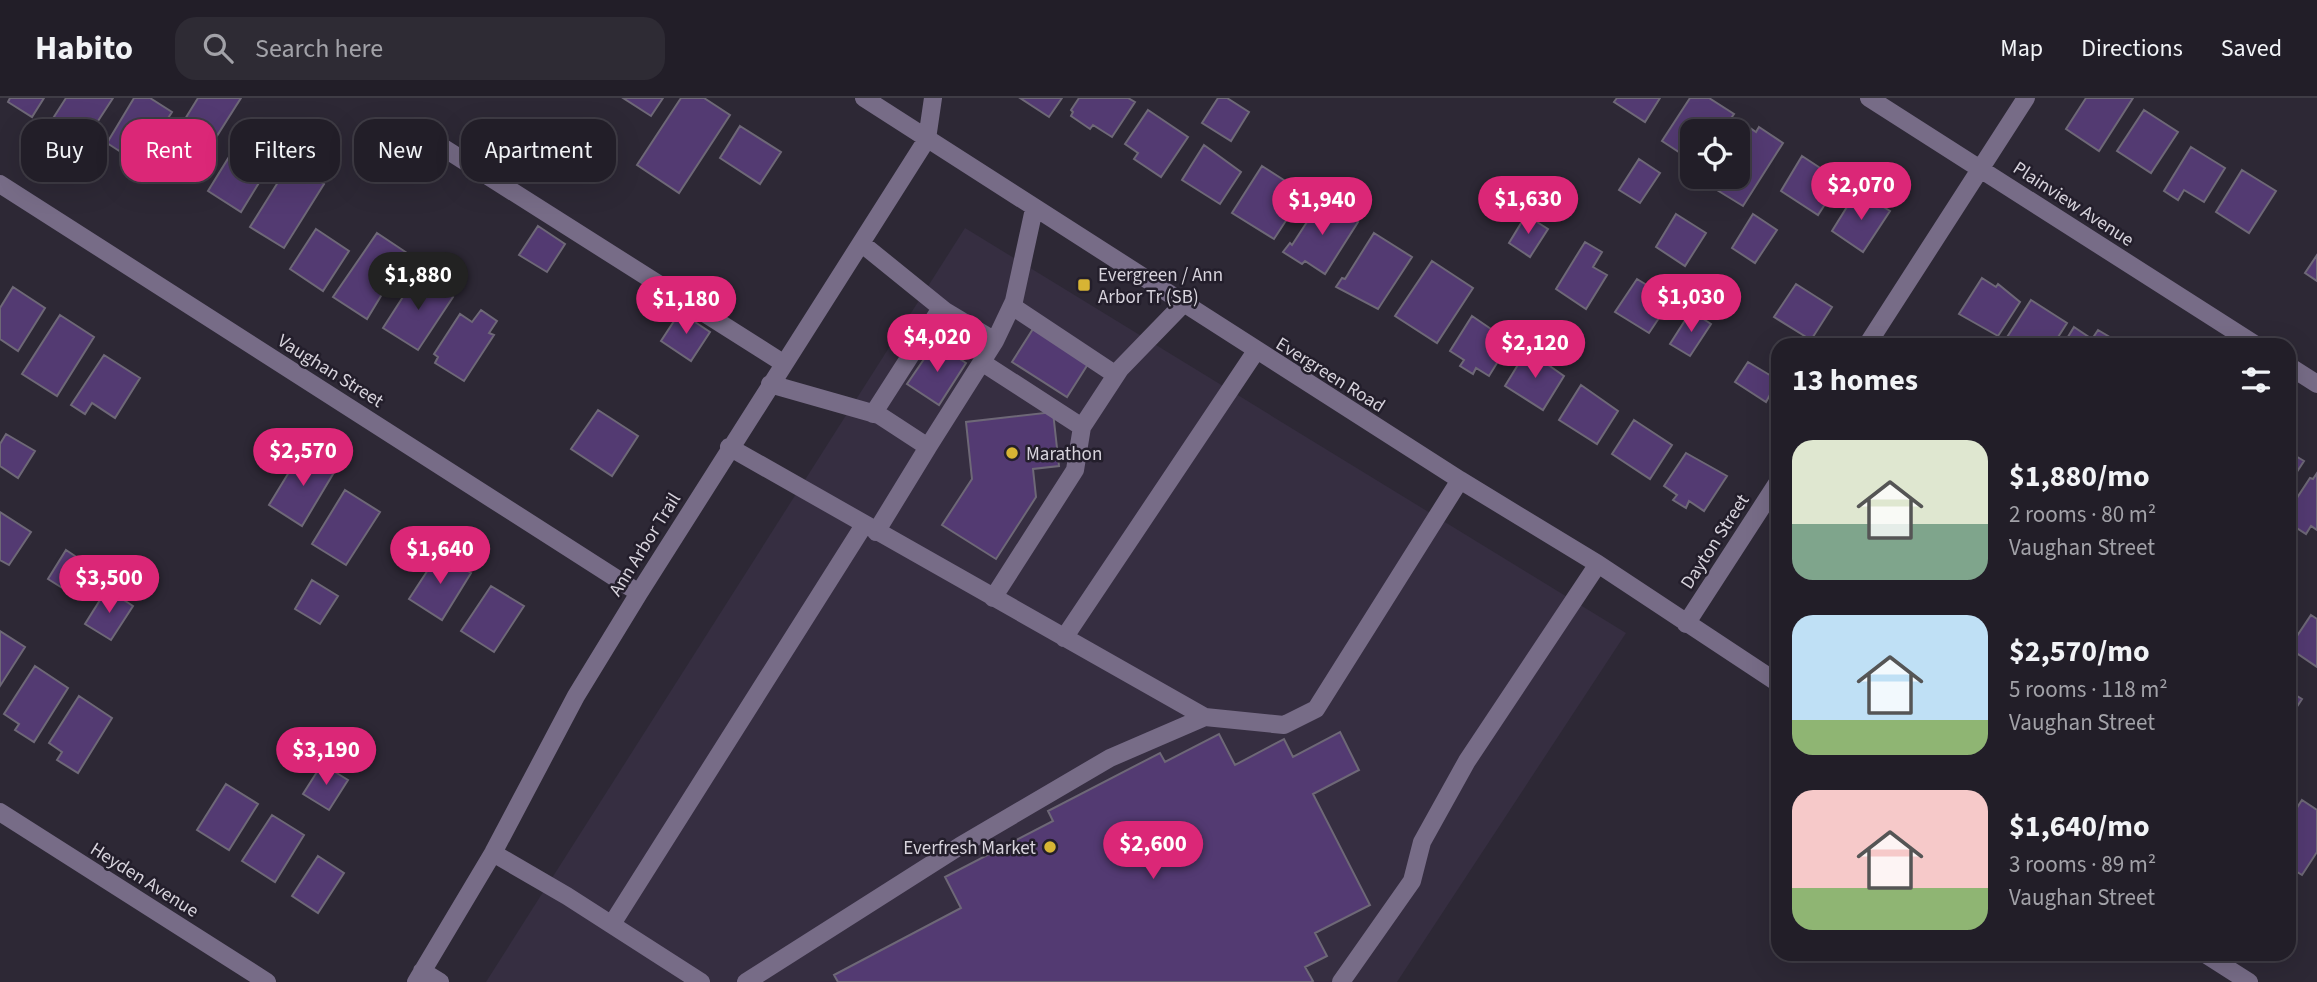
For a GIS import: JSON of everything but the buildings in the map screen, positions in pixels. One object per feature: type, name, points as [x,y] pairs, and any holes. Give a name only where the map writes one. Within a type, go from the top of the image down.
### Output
[{"type":"street","name":"Evergreen Road","points":[[864,98],[1460,481],[1598,564],[1771,679]]},
{"type":"street","points":[[927,139],[933,98]]},
{"type":"street","name":"Plainview Avenue","points":[[1869,98],[2245,338]]},
{"type":"street","points":[[1871,338],[2026,98]]},
{"type":"street","name":"Ann Arbor Trail","points":[[419,977],[493,853],[576,696],[729,447],[927,139]]},
{"type":"street","points":[[447,150],[783,363]]},
{"type":"street","name":"Vaughan Street","points":[[0,184],[639,593]]},
{"type":"street","points":[[612,924],[870,529],[928,447],[995,341],[1012,306],[1034,209]]},
{"type":"street","points":[[861,243],[941,308],[995,341]]},
{"type":"street","points":[[993,598],[1075,470],[1082,427],[1116,375],[1183,304]]},
{"type":"street","points":[[1012,306],[1116,375]]},
{"type":"street","points":[[873,414],[941,308]]},
{"type":"street","points":[[1064,638],[1256,351]]},
{"type":"street","points":[[982,363],[1082,427]]},
{"type":"street","points":[[2296,370],[2317,384]]},
{"type":"street","points":[[770,384],[873,414],[928,447]]},
{"type":"street","points":[[729,447],[1205,717],[1284,725],[1316,709],[1460,481]]},
{"type":"street","name":"Dayton Street","points":[[1686,624],[1771,493]]},
{"type":"street","points":[[1341,982],[1412,881],[1422,842],[1467,761],[1598,564]]},
{"type":"street","points":[[746,982],[960,846],[1110,758],[1205,717]]},
{"type":"street","name":"Heyden Avenue","points":[[0,812],[267,982]]},
{"type":"street","points":[[493,853],[612,924],[701,982]]},
{"type":"street","points":[[2216,961],[2249,982]]},
{"type":"street","points":[[419,977],[440,982]]},
{"type":"shaded area","points":[[965,228],[1626,633],[1397,982],[486,982]]},
{"type":"place","name":"Evergreen / Ann Arbor Tr (SB)","points":[[1084,285]]},
{"type":"place","name":"Marathon","points":[[1012,453]]},
{"type":"place","name":"Everfresh Market","points":[[1050,847]]}]
